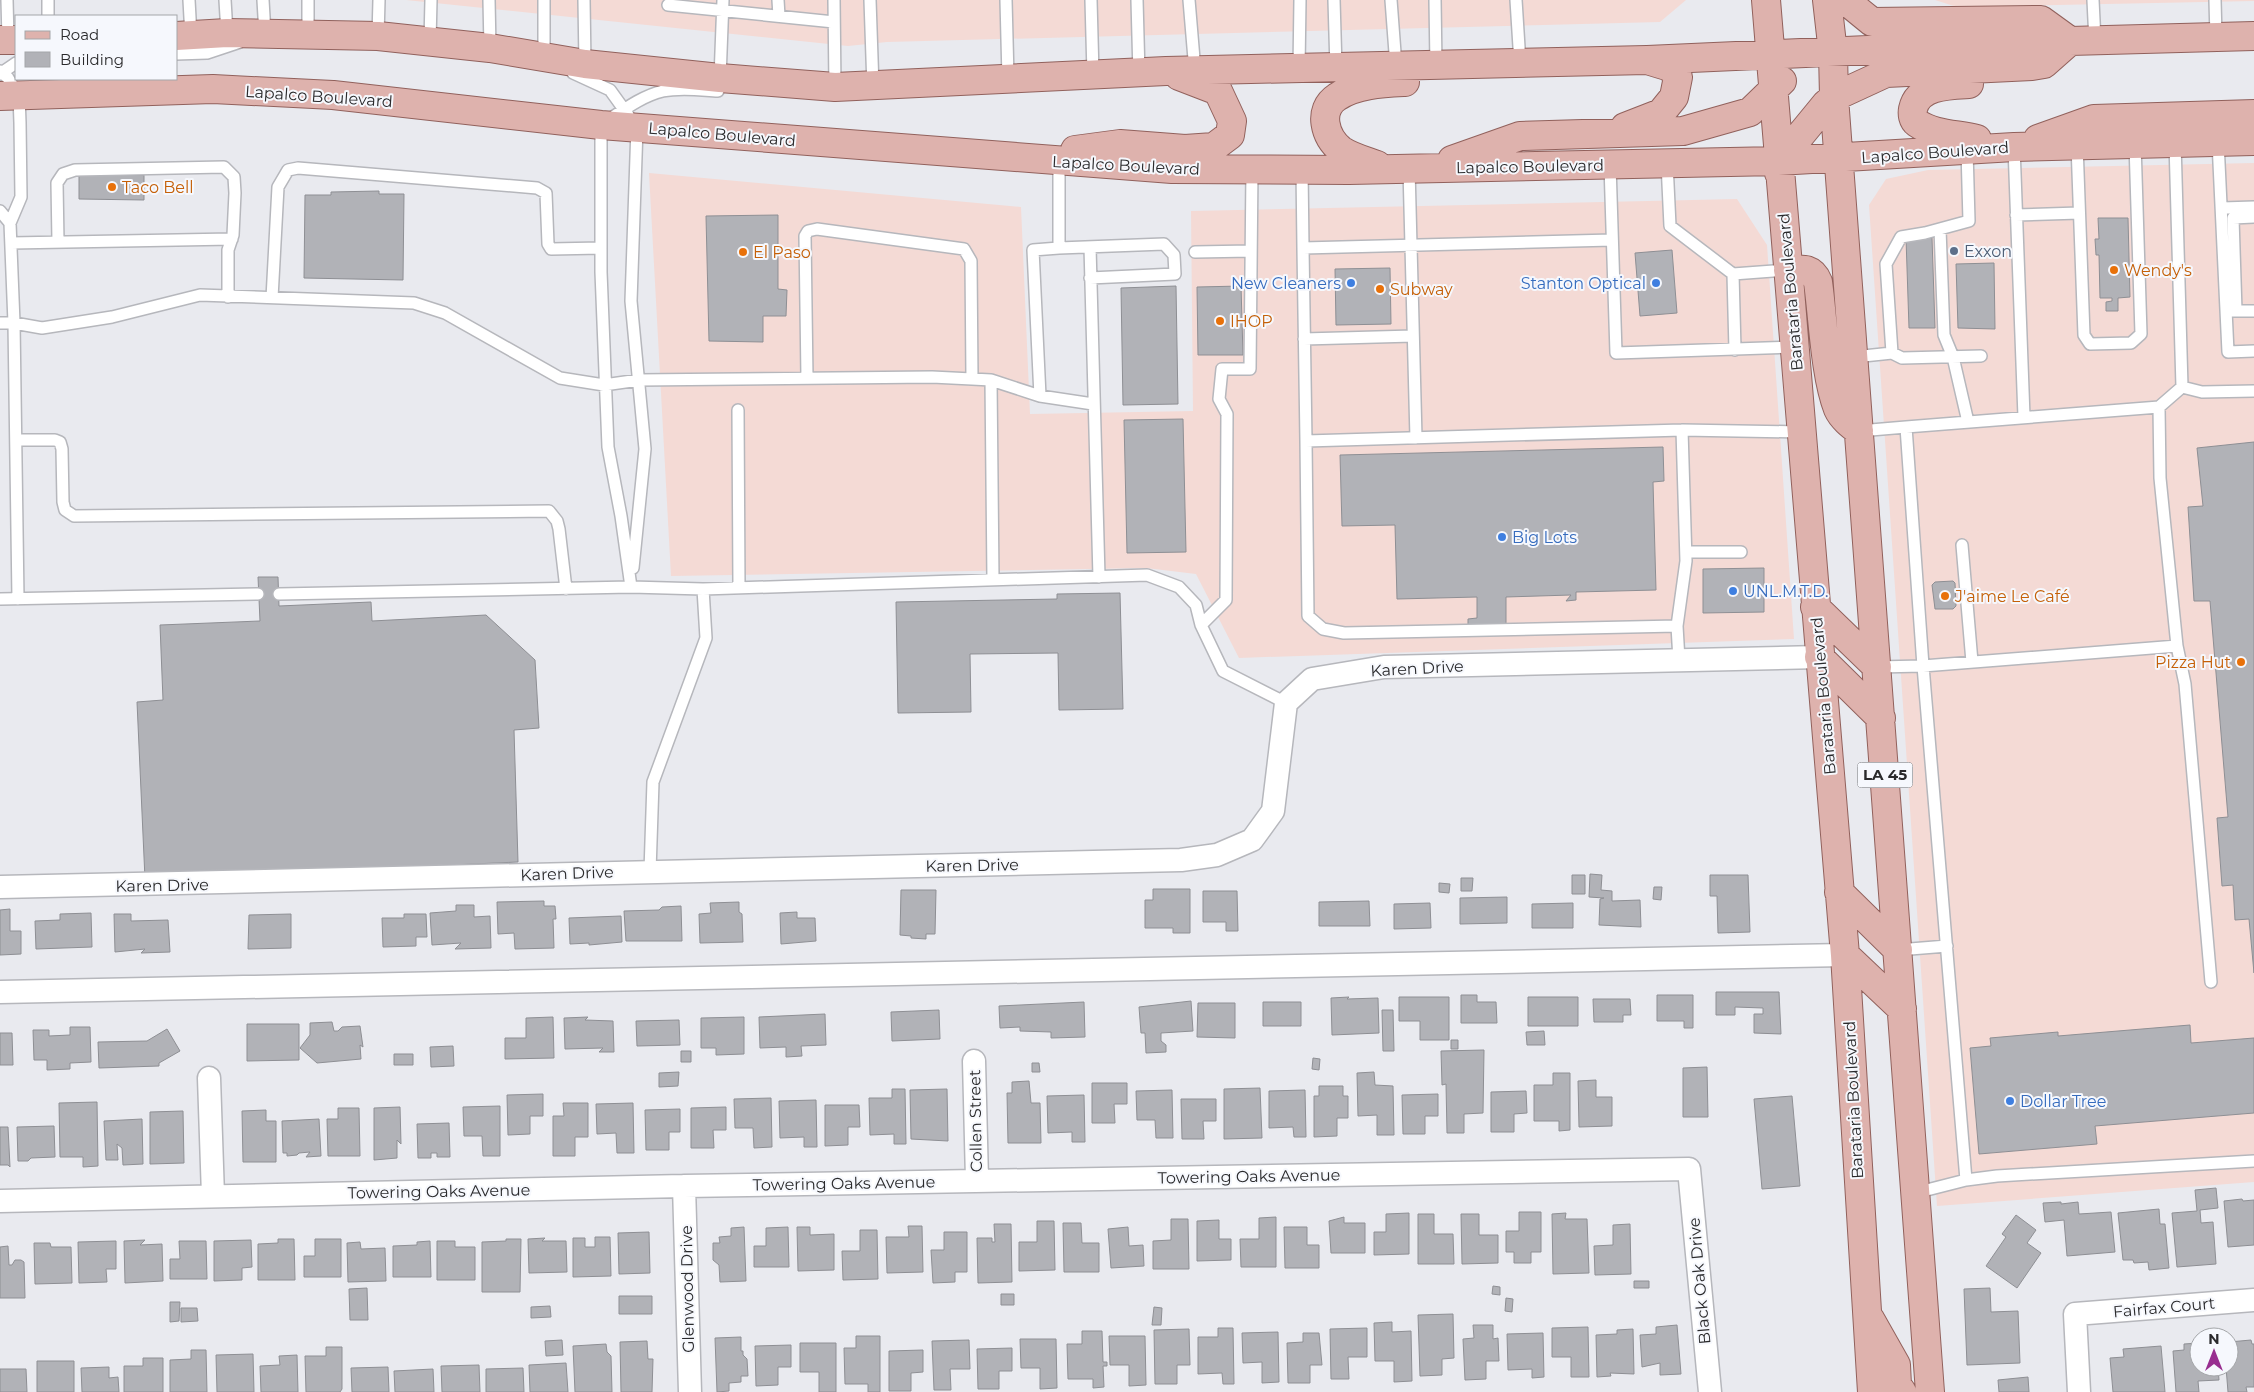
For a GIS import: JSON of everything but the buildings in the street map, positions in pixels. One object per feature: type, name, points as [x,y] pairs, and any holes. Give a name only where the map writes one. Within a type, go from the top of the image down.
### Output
[{"type":"main road","name":"Barataria Boulevard","points":[[1766,0],[1845,955],[1872,1392]]},
{"type":"main road","points":[[1833,5],[1872,22],[2042,20],[2082,41]]},
{"type":"main road","name":"LA 45","points":[[1833,5],[1822,53],[1834,97],[1930,1392]]},
{"type":"main road","points":[[181,42],[227,33],[378,36],[490,48],[725,85],[873,87],[1139,74],[1166,71],[1647,60],[2082,41],[2254,36]]},
{"type":"main road","points":[[1781,165],[1799,137],[1826,104],[1834,97],[1886,73],[2032,66],[2044,64],[2082,41]]},
{"type":"main road","points":[[1520,63],[1448,78],[1382,84],[1353,89],[1336,97],[1326,110],[1325,125],[1331,137],[1342,150],[1408,169],[1520,136],[1683,132],[1750,112],[1772,89],[1822,53]]},
{"type":"main road","points":[[1607,135],[1661,113],[1674,97],[1678,77],[1670,67],[1647,60]]},
{"type":"main road","points":[[2032,66],[2012,78],[1993,83],[1945,85],[1928,90],[1913,107],[1914,120],[1933,131],[2014,147],[2094,119],[2173,130],[2254,114]]},
{"type":"main road","points":[[1021,158],[1120,144],[1185,148],[1214,147],[1230,135],[1232,121],[1218,91],[1166,71]]},
{"type":"main road","name":"Lapalco Boulevard","points":[[4,82],[323,94],[602,125],[631,118],[1021,158],[1172,169],[1408,169],[1666,163],[1781,165],[1839,159],[2014,147],[2135,144],[2173,130],[2218,142],[2254,141]]},
{"type":"main road","points":[[2173,130],[2227,98],[2254,97]]},
{"type":"main road","points":[[1788,270],[1806,268],[1815,274],[1818,282],[1831,384],[1838,410],[1859,431]]},
{"type":"main road","points":[[1815,607],[1877,667]]},
{"type":"main road","points":[[1819,657],[1881,718]]},
{"type":"main road","points":[[1839,892],[1898,950]]},
{"type":"main road","points":[[1845,955],[1902,1009]]},
{"type":"main road","points":[[1866,1311],[1896,1365],[1897,1385],[1902,1392]]},
{"type":"street","name":"Karen Drive","points":[[0,888],[650,871],[1181,860],[1218,855],[1252,840],[1273,811],[1286,703],[1312,679],[1384,667],[1819,657]]},
{"type":"street","points":[[0,992],[1845,955]]},
{"type":"street","name":"Collen Street","points":[[974,1061],[977,1180]]},
{"type":"street","points":[[209,1078],[213,1196]]},
{"type":"street","name":"Towering Oaks Avenue","points":[[0,1201],[977,1180],[1689,1169]]},
{"type":"street","name":"Black Oak Drive","points":[[1689,1169],[1710,1392]]},
{"type":"street","name":"Glenwood Drive","points":[[684,1186],[690,1392]]},
{"type":"street","name":"Fairfax Court","points":[[2079,1392],[2075,1314],[2254,1300]]},
{"type":"lane","points":[[7,0],[10,46],[4,82],[21,198],[10,223],[11,243],[6,257],[14,323],[18,599]]},
{"type":"lane","points":[[48,0],[48,15]]},
{"type":"lane","points":[[189,0],[181,42],[207,53],[265,34],[262,0]]},
{"type":"lane","points":[[225,0],[227,33]]},
{"type":"lane","points":[[308,0],[308,34]]},
{"type":"lane","points":[[378,36],[379,0]]},
{"type":"lane","points":[[430,41],[431,0]]},
{"type":"lane","points":[[489,0],[490,48]]},
{"type":"lane","points":[[544,0],[532,56],[584,76],[610,90],[631,118]]},
{"type":"lane","points":[[584,0],[585,64]]},
{"type":"lane","points":[[778,0],[779,16]]},
{"type":"lane","points":[[834,0],[835,87]]},
{"type":"lane","points":[[759,93],[815,96],[873,87],[870,0]]},
{"type":"lane","points":[[1006,0],[1008,80]]},
{"type":"lane","points":[[1091,0],[1093,76]]},
{"type":"lane","points":[[1137,0],[1139,74]]},
{"type":"lane","points":[[1189,0],[1195,71]]},
{"type":"lane","points":[[1299,68],[1300,0]]},
{"type":"lane","points":[[1334,0],[1336,68]]},
{"type":"lane","points":[[1391,0],[1396,66]]},
{"type":"lane","points":[[1435,0],[1436,65]]},
{"type":"lane","points":[[1516,0],[1520,63]]},
{"type":"lane","points":[[2082,41],[2093,0]]},
{"type":"lane","points":[[2214,0],[2216,37]]},
{"type":"lane","points":[[668,5],[723,5],[779,16],[834,22]]},
{"type":"lane","points":[[631,588],[645,449],[632,301],[631,118],[636,102],[662,91],[725,85],[723,5]]},
{"type":"lane","points":[[602,125],[601,248],[604,385],[608,447],[621,516],[631,588]]},
{"type":"lane","points":[[2173,130],[2182,387]]},
{"type":"lane","points":[[2218,142],[2231,311]]},
{"type":"lane","points":[[2077,145],[2084,335],[2090,344],[2131,343],[2140,334],[2135,144]]},
{"type":"lane","points":[[2014,147],[2024,417]]},
{"type":"lane","points":[[1892,353],[1886,264],[1901,237],[1968,221],[1966,150]]},
{"type":"lane","points":[[1059,161],[1059,248]]},
{"type":"lane","points":[[1666,163],[1670,226],[1733,274],[1788,270]]},
{"type":"lane","points":[[1610,165],[1616,353],[1794,347]]},
{"type":"lane","points":[[58,242],[57,183],[64,174],[75,170],[224,167],[234,176],[236,193],[230,244],[228,297]]},
{"type":"lane","points":[[272,298],[278,187],[288,170],[298,168],[537,188],[546,193],[548,244],[551,249],[601,248]]},
{"type":"lane","points":[[1408,169],[1416,438]]},
{"type":"lane","points":[[1201,625],[1226,600],[1227,414],[1219,399],[1222,369],[1250,369],[1252,170]]},
{"type":"lane","points":[[1302,170],[1308,616],[1323,629],[1344,633],[1678,626]]},
{"type":"lane","points":[[2222,208],[2254,207]]},
{"type":"lane","points":[[0,211],[10,223]]},
{"type":"lane","points":[[2016,215],[2079,213]]},
{"type":"lane","points":[[2254,217],[2234,218],[2228,352],[2254,351]]},
{"type":"lane","points":[[807,378],[805,236],[808,231],[817,229],[964,249],[971,261],[972,379]]},
{"type":"lane","points":[[1940,229],[1944,335],[1953,357],[1968,422]]},
{"type":"lane","points":[[1303,248],[1612,240]]},
{"type":"lane","points":[[11,243],[230,244]]},
{"type":"lane","points":[[1040,396],[1033,250],[1164,244],[1174,255],[1174,274],[1090,278]]},
{"type":"lane","points":[[1090,247],[1099,577]]},
{"type":"lane","points":[[1195,252],[1251,251]]},
{"type":"lane","points":[[1733,274],[1735,350]]},
{"type":"lane","points":[[0,323],[14,323],[42,328],[112,317],[200,295],[414,303],[445,313],[560,378],[604,385],[638,380],[932,377],[991,380],[1040,396],[1093,404]]},
{"type":"lane","points":[[2231,311],[2254,310]]},
{"type":"lane","points":[[1304,339],[1413,336]]},
{"type":"lane","points":[[1854,357],[1892,353],[1902,358],[1981,356]]},
{"type":"lane","points":[[991,380],[993,580]]},
{"type":"lane","points":[[2182,387],[2202,392],[2254,390]]},
{"type":"lane","points":[[1859,431],[2159,407],[2182,387]]},
{"type":"lane","points":[[2159,407],[2160,478],[2177,646],[2185,684],[2211,982]]},
{"type":"lane","points":[[738,410],[739,588]]},
{"type":"lane","points":[[1906,427],[1923,666],[1966,1180]]},
{"type":"lane","points":[[1306,441],[1682,430],[1802,432]]},
{"type":"lane","points":[[1679,660],[1678,626],[1686,552],[1682,430]]},
{"type":"lane","points":[[16,440],[55,440],[60,442],[65,510],[74,516],[549,511],[559,528],[566,589]]},
{"type":"lane","points":[[1962,545],[1972,662]]},
{"type":"lane","points":[[1686,552],[1741,552]]},
{"type":"lane","points":[[279,594],[631,588],[703,589],[1147,575],[1179,587],[1196,605],[1201,625],[1223,671],[1286,703]]},
{"type":"lane","points":[[650,871],[653,782],[706,638],[703,589]]},
{"type":"lane","points":[[0,599],[258,594]]},
{"type":"lane","points":[[1877,667],[1923,666],[2177,646]]},
{"type":"lane","points":[[1898,950],[1947,946]]},
{"type":"lane","points":[[1915,1193],[1966,1180],[1997,1176],[2254,1161]]},
{"type":"shaded area","points":[[406,0],[1686,0],[1660,22],[887,42],[848,46]]},
{"type":"shaded area","points":[[1935,0],[2254,0],[2254,1],[1957,7]]},
{"type":"shaded area","points":[[2254,163],[2254,1182],[1937,1206],[1869,205],[1886,179],[1928,170]]},
{"type":"shaded area","points":[[649,173],[1021,207],[1030,414],[1193,411],[1191,211],[1737,199],[1767,245],[1794,639],[1239,658],[1196,574],[1146,568],[671,576]]},
{"type":"place","name":"Taco Bell","points":[[112,187]]},
{"type":"place","name":"Exxon","points":[[1954,251]]},
{"type":"place","name":"El Paso","points":[[743,252]]},
{"type":"place","name":"Wendy's","points":[[2114,270]]},
{"type":"place","name":"New Cleaners","points":[[1351,283]]},
{"type":"place","name":"Stanton Optical","points":[[1656,283]]},
{"type":"place","name":"Subway","points":[[1380,289]]},
{"type":"place","name":"IHOP","points":[[1220,321]]},
{"type":"place","name":"Big Lots","points":[[1502,537]]},
{"type":"place","name":"UNL.M.T.D.","points":[[1733,591]]},
{"type":"place","name":"J'aime Le Café","points":[[1945,596]]},
{"type":"place","name":"Pizza Hut","points":[[2241,662]]},
{"type":"place","name":"Dollar Tree","points":[[2010,1101]]}]
